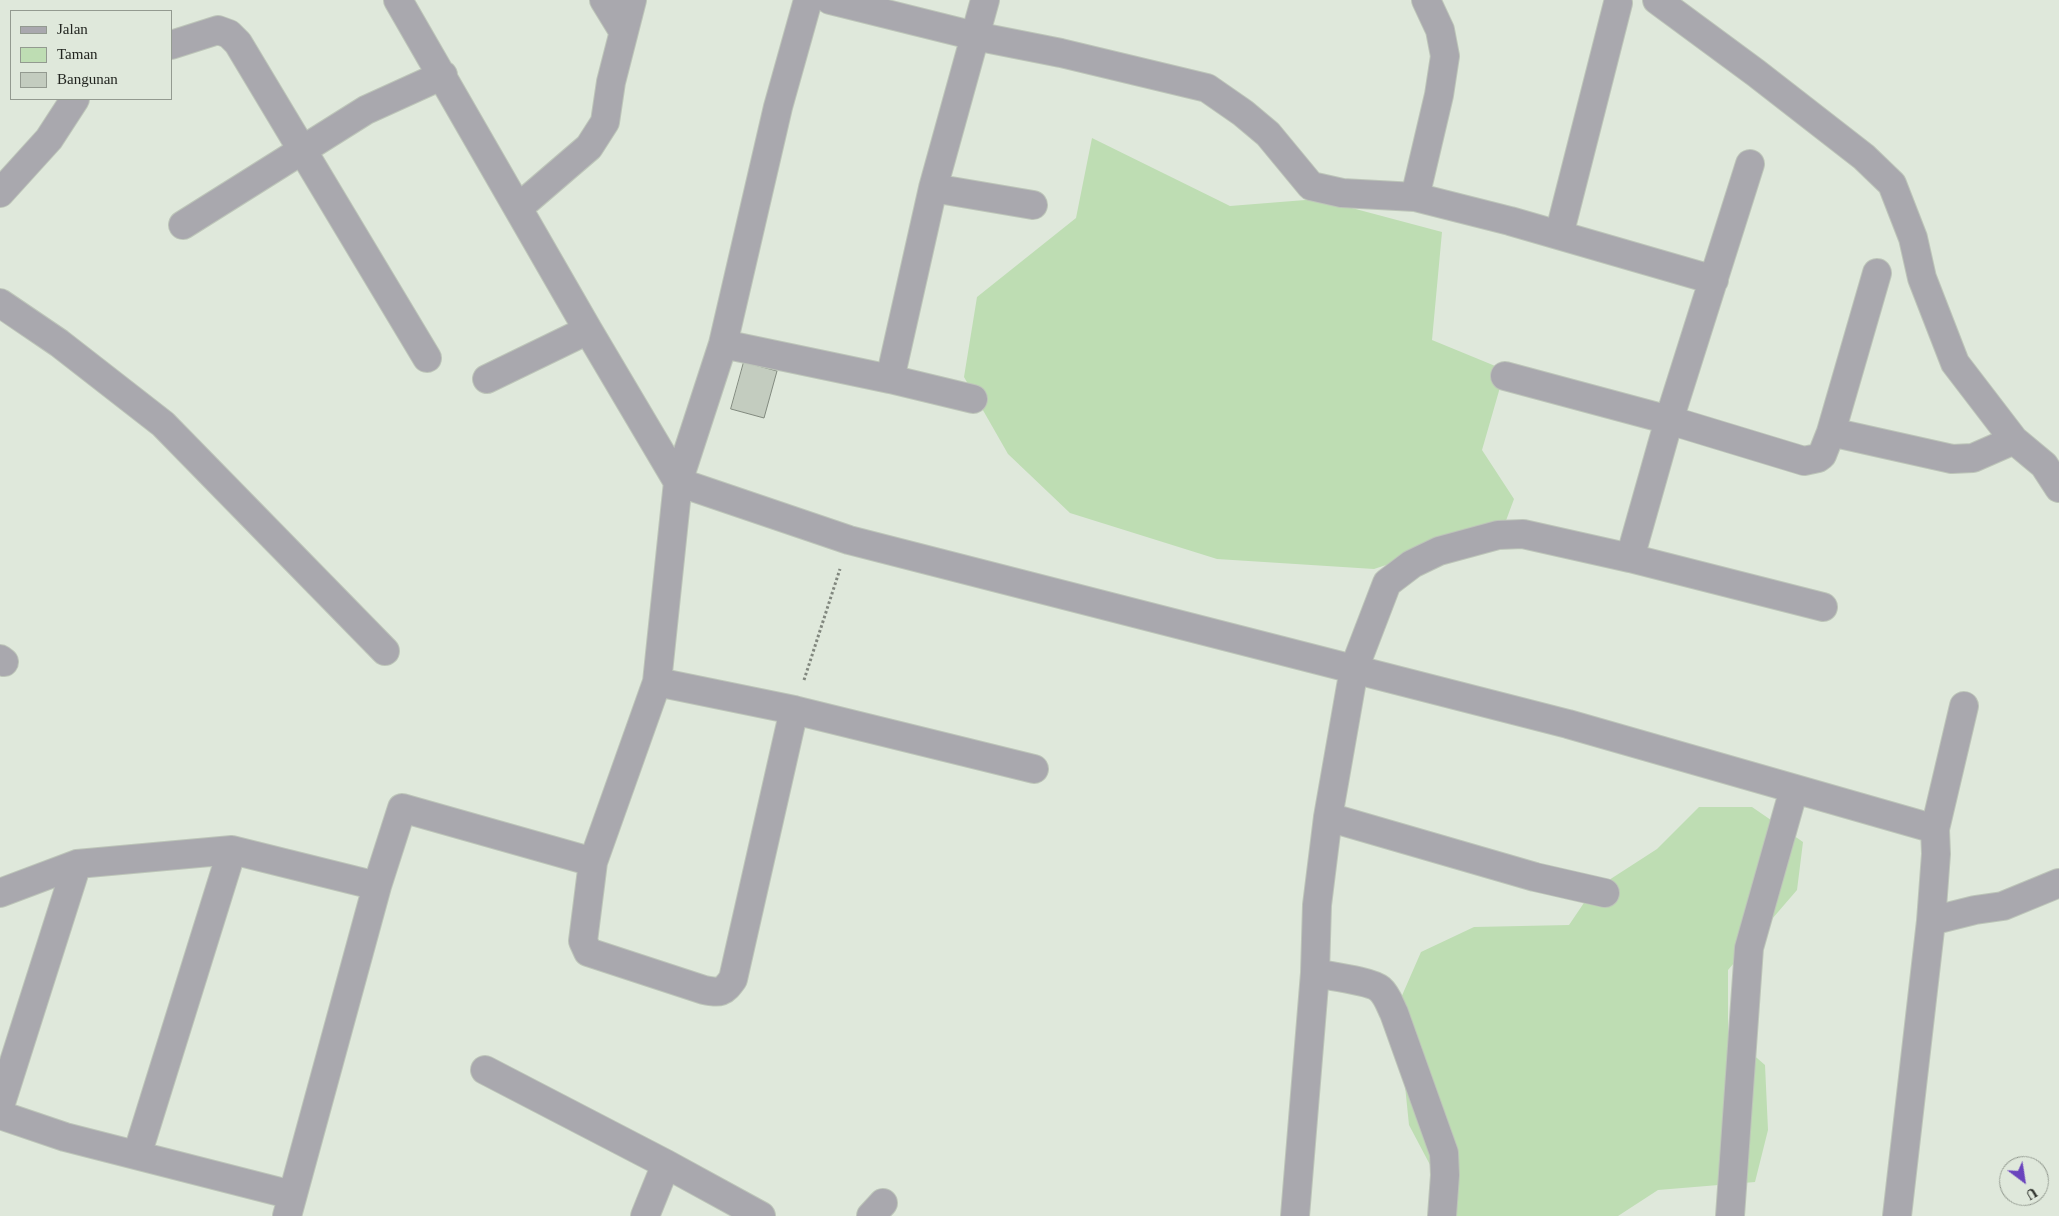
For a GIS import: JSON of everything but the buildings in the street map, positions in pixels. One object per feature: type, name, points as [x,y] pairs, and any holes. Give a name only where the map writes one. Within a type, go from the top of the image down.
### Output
[{"type":"street","points":[[398,0],[678,482],[849,540],[1568,724],[1935,829]]},
{"type":"street","points":[[604,0],[623,31]]},
{"type":"street","points":[[518,208],[590,147],[605,122],[611,82],[632,0]]},
{"type":"street","points":[[794,710],[733,979],[726,989],[718,992],[704,990],[588,952],[582,941],[594,862],[657,682],[678,482],[723,344],[778,108],[808,0]]},
{"type":"street","points":[[830,0],[975,36],[1061,53],[1207,88],[1243,113],[1268,134],[1311,186],[1342,193],[1415,197],[1510,221],[1714,280]]},
{"type":"street","points":[[890,379],[933,188],[985,0]]},
{"type":"street","points":[[1415,197],[1439,95],[1445,56],[1440,30],[1426,0]]},
{"type":"street","points":[[1658,0],[1856,151],[1892,184],[1913,238],[1922,278],[1955,363],[2014,440],[2051,459],[2059,488]]},
{"type":"street","points":[[1559,235],[1618,3]]},
{"type":"street","points":[[172,45],[218,30],[229,34],[238,43],[354,233],[427,358]]},
{"type":"street","points":[[183,225],[366,110],[443,75]]},
{"type":"street","points":[[0,193],[49,139],[74,100]]},
{"type":"street","points":[[1630,558],[1669,420],[1750,164]]},
{"type":"street","points":[[933,188],[1033,206]]},
{"type":"street","points":[[1505,376],[1669,420],[1804,461],[1818,458],[1822,455],[1831,432],[1877,273]]},
{"type":"street","points":[[0,303],[59,343],[162,424],[385,651]]},
{"type":"street","points":[[487,379],[588,330]]},
{"type":"street","points":[[723,344],[890,379],[973,399]]},
{"type":"street","points":[[1831,432],[1952,459],[1973,458],[2014,440]]},
{"type":"street","points":[[1295,1216],[1314,973],[1317,904],[1328,817],[1354,669],[1387,583],[1412,564],[1439,551],[1498,535],[1523,534],[1630,558],[1822,607]]},
{"type":"street","points":[[657,682],[794,710],[1034,769]]},
{"type":"street","points":[[1897,1216],[1931,922],[1936,854],[1935,829],[1964,706]]},
{"type":"street","points":[[1730,1216],[1749,948],[1794,789]]},
{"type":"street","points":[[0,1116],[65,1137],[137,1155],[289,1206],[377,886],[402,808],[594,862]]},
{"type":"street","points":[[1328,817],[1535,877],[1605,893]]},
{"type":"street","points":[[0,893],[77,864],[232,850],[377,886]]},
{"type":"street","points":[[137,1155],[232,850]]},
{"type":"street","points":[[0,1106],[77,864]]},
{"type":"street","points":[[1931,922],[1975,910],[2004,906],[2059,883]]},
{"type":"street","points":[[1314,973],[1370,984],[1380,989],[1394,1013],[1444,1153],[1446,1175],[1442,1216]]},
{"type":"street","points":[[485,1070],[666,1164],[761,1216]]},
{"type":"street","points":[[644,1216],[666,1164]]},
{"type":"path","points":[[794,710],[849,540]]},
{"type":"green space","points":[[1092,138],[1230,206],[1318,199],[1442,232],[1432,340],[1505,370],[1482,450],[1514,499],[1504,526],[1374,569],[1217,559],[1070,513],[1008,454],[964,377],[977,297],[1076,218]]},
{"type":"green space","points":[[1699,807],[1752,807],[1803,842],[1797,890],[1728,970],[1728,1033],[1765,1065],[1768,1130],[1755,1182],[1658,1190],[1618,1216],[1457,1216],[1409,1125],[1397,1007],[1421,952],[1474,927],[1569,925],[1592,891],[1657,849]]}]
